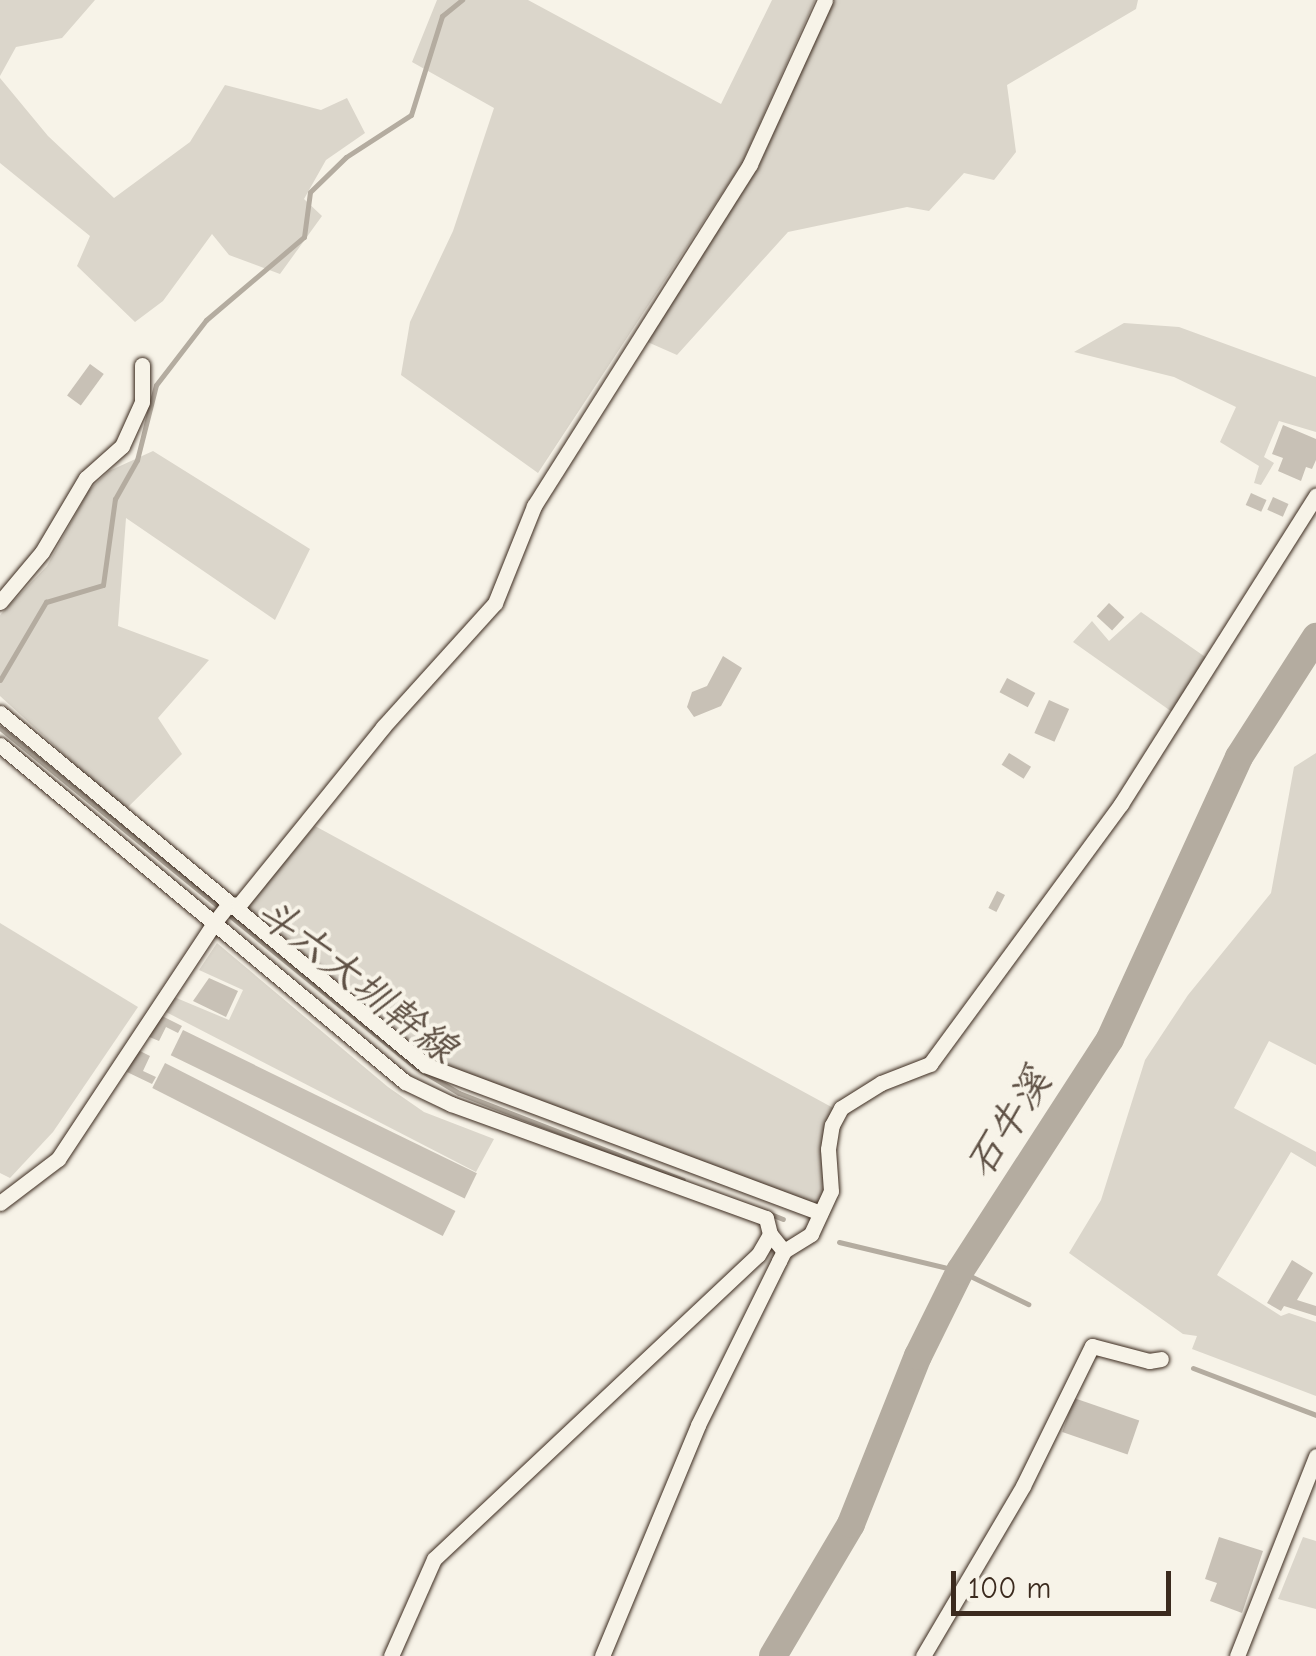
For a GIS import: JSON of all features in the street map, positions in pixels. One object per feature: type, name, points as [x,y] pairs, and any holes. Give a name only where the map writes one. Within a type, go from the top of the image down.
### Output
[{"type":"street","points":[[230,904],[238,905],[383,727],[495,603],[534,506],[750,164],[824,0]]},
{"type":"street","points":[[0,602],[42,552],[86,478],[122,446],[142,402],[142,365]]},
{"type":"street","points":[[602,1656],[698,1425],[789,1249],[811,1234],[831,1191],[828,1149],[832,1126],[841,1108],[880,1083],[930,1064],[1121,804],[1316,495]]},
{"type":"street","points":[[0,713],[425,1065],[820,1213]]},
{"type":"street","points":[[0,745],[405,1082],[451,1104],[766,1218],[770,1234],[789,1249]]},
{"type":"street","points":[[0,1204],[58,1159],[230,904]]},
{"type":"street","points":[[391,1656],[434,1559],[758,1255],[770,1234]]},
{"type":"street","points":[[923,1656],[1024,1486],[1092,1346],[1149,1361],[1161,1358]]},
{"type":"street","points":[[1236,1656],[1316,1456]]},
{"type":"shaded area","points":[[0,0],[95,0],[62,38],[16,47],[0,76]]},
{"type":"shaded area","points":[[437,0],[528,0],[721,104],[772,0],[815,0],[742,163],[538,473],[401,375],[410,322],[453,231],[494,108],[412,62]]},
{"type":"shaded area","points":[[832,0],[1138,0],[1136,9],[1007,85],[1016,152],[994,180],[964,173],[929,211],[907,207],[788,232],[677,355],[643,340],[759,166]]},
{"type":"shaded area","points":[[0,78],[48,136],[114,198],[190,142],[225,85],[321,110],[347,98],[365,133],[326,160],[304,199],[322,216],[280,274],[229,255],[212,234],[163,301],[135,322],[77,266],[90,236],[0,163]]},
{"type":"shaded area","points":[[1124,323],[1179,327],[1316,377],[1316,432],[1279,421],[1264,457],[1274,463],[1261,485],[1254,483],[1259,466],[1220,442],[1236,407],[1174,377],[1074,352]]},
{"type":"shaded area","points":[[153,451],[310,549],[275,620],[126,518],[118,626],[209,660],[158,718],[182,754],[125,810],[0,696],[0,615],[47,566],[89,490],[109,471]]},
{"type":"shaded area","points":[[1141,612],[1211,661],[1175,714],[1073,642],[1092,621],[1109,641]]},
{"type":"shaded area","points":[[1316,753],[1316,1065],[1269,1041],[1234,1108],[1316,1152],[1316,1167],[1291,1152],[1217,1275],[1281,1316],[1289,1313],[1316,1322],[1316,1396],[1192,1349],[1197,1336],[1183,1334],[1069,1253],[1101,1200],[1145,1060],[1188,995],[1271,893],[1294,767]]},
{"type":"shaded area","points":[[315,826],[837,1110],[825,1161],[834,1191],[820,1213],[459,1076],[418,1052],[243,911]]},
{"type":"shaded area","points":[[0,923],[138,1007],[53,1132],[10,1178],[0,1173]]},
{"type":"shaded area","points":[[217,943],[388,1087],[424,1112],[494,1139],[476,1172],[166,1012],[174,997],[229,1020],[243,990],[199,970]]},
{"type":"shaded area","points":[[1303,1537],[1316,1541],[1316,1609],[1278,1599]]},
{"type":"building","points":[[90,364],[104,374],[81,406],[67,396]]},
{"type":"building","points":[[1283,425],[1316,439],[1316,460],[1312,469],[1306,467],[1301,481],[1278,471],[1283,458],[1272,454]]},
{"type":"building","points":[[1251,493],[1267,500],[1261,512],[1246,505]]},
{"type":"building","points":[[1273,497],[1289,504],[1283,517],[1267,510]]},
{"type":"building","points":[[1109,603],[1124,617],[1112,630],[1097,616]]},
{"type":"building","points":[[723,656],[742,668],[721,706],[694,717],[687,707],[692,692],[707,686]]},
{"type":"building","points":[[1007,678],[1035,693],[1028,707],[999,692]]},
{"type":"building","points":[[1049,700],[1069,709],[1054,742],[1034,733]]},
{"type":"building","points":[[1009,753],[1031,767],[1024,779],[1002,765]]},
{"type":"building","points":[[997,891],[1005,895],[996,912],[988,908]]},
{"type":"building","points":[[209,978],[238,991],[226,1017],[193,1001]]},
{"type":"building","points":[[158,1014],[182,1026],[178,1033],[166,1027],[159,1041],[147,1036]]},
{"type":"building","points":[[183,1030],[477,1173],[465,1199],[171,1055]]},
{"type":"building","points":[[138,1050],[150,1056],[143,1071],[156,1077],[152,1084],[127,1072]]},
{"type":"building","points":[[165,1063],[455,1211],[443,1236],[152,1088]]},
{"type":"building","points":[[1292,1260],[1313,1273],[1297,1300],[1316,1306],[1316,1316],[1284,1306],[1281,1311],[1267,1303]]},
{"type":"building","points":[[1074,1398],[1139,1420],[1128,1455],[1062,1432]]},
{"type":"building","points":[[1219,1537],[1263,1551],[1242,1613],[1210,1601],[1217,1583],[1205,1579]]},
{"type":"waterway","points":[[0,680],[46,602],[103,585],[115,499],[137,460],[156,385],[206,320],[304,237],[310,192],[346,157],[411,115],[442,16],[462,0]]},
{"type":"waterway","name":"石牛溪","points":[[773,1656],[851,1524],[918,1356],[960,1271],[1110,1039],[1239,757],[1316,637]]},
{"type":"waterway","name":"斗六大圳幹線","points":[[0,728],[414,1066],[459,1093],[683,1180]]},
{"type":"waterway","name":"斗六大圳幹線","points":[[768,1213],[783,1219]]},
{"type":"waterway","name":"斗六大圳幹線","points":[[839,1242],[960,1271],[1028,1304]]},
{"type":"waterway","name":"斗六大圳幹線","points":[[1193,1368],[1316,1415]]}]
